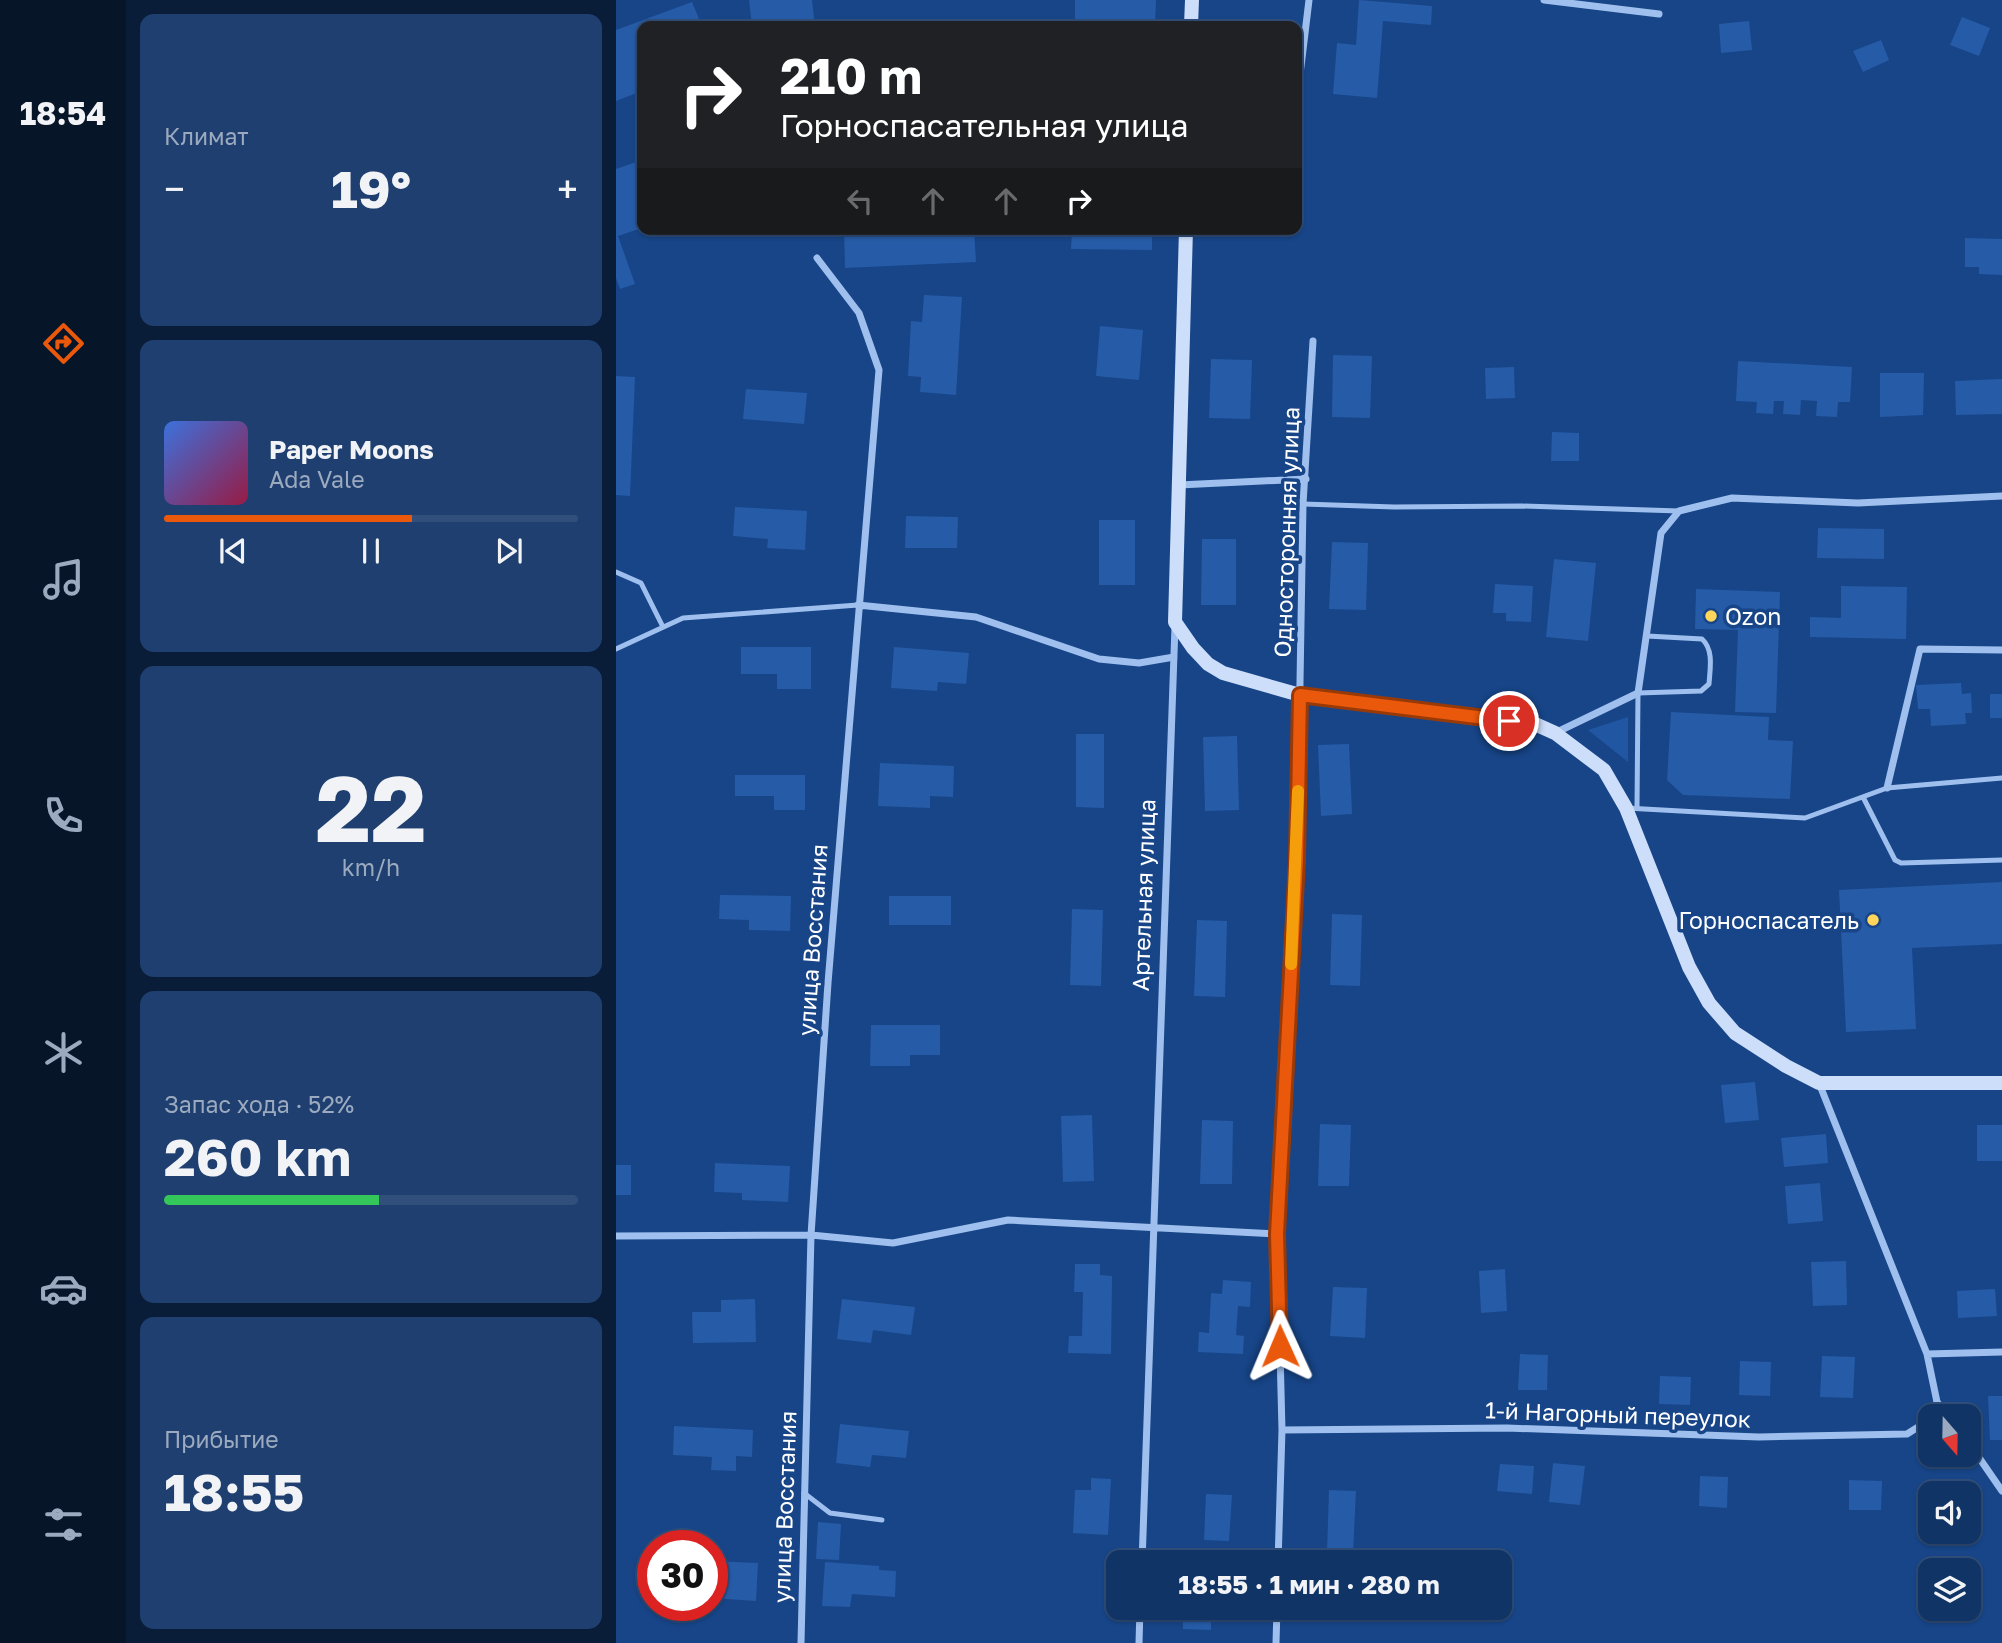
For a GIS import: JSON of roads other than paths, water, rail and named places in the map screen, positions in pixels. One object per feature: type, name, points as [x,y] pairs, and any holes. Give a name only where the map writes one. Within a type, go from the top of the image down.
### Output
[{"type":"main road","points":[[1191,21],[1192,0]]},
{"type":"main road","name":"Артельная улица","points":[[1175,622],[1186,235]]},
{"type":"main road","points":[[1175,622],[1208,664],[1223,673],[1300,695],[1535,724],[1555,733],[1604,770],[1632,808],[1689,967],[1709,1003],[1735,1032],[1786,1066],[1819,1083],[2002,1083]]},
{"type":"street","points":[[1302,58],[1309,0]]},
{"type":"street","points":[[1544,0],[1659,14]]},
{"type":"street","name":"улица Восстания","points":[[801,1643],[811,1235],[828,983],[879,370],[859,313],[817,258]]},
{"type":"street","name":"Односторонняя улица","points":[[1278,1550],[1282,1430],[1277,1234],[1297,860],[1303,504],[1313,341]]},
{"type":"street","points":[[1179,485],[1306,479]]},
{"type":"street","points":[[1555,733],[1638,693],[1661,533],[1679,510],[1732,498],[1858,503],[2002,496]]},
{"type":"street","points":[[858,605],[976,617],[1099,659],[1139,663],[1174,657]]},
{"type":"street","name":"Артельная улица","points":[[1142,1550],[1175,622]]},
{"type":"street","points":[[1887,788],[1920,649],[2002,650]]},
{"type":"street","points":[[1819,1083],[1927,1354],[1937,1402]]},
{"type":"street","points":[[616,1236],[811,1235],[892,1243],[1008,1220],[1277,1234]]},
{"type":"street","points":[[1927,1354],[2002,1352]]},
{"type":"street","name":"1-й Нагорный переулок","points":[[1282,1430],[1507,1428],[1759,1437],[1907,1434],[1923,1424],[1937,1402]]},
{"type":"street","points":[[1981,1460],[2002,1491]]},
{"type":"street","points":[[1139,1643],[1140,1620]]},
{"type":"street","points":[[1276,1643],[1277,1620]]},
{"type":"lane","points":[[1303,504],[1679,510]]},
{"type":"lane","points":[[616,572],[641,583],[663,627]]},
{"type":"lane","points":[[616,649],[684,618],[858,605]]},
{"type":"lane","points":[[1647,636],[1702,639],[1708,645],[1710,655],[1709,684],[1701,691],[1638,693],[1632,808],[1805,818],[1887,788],[2002,778]]},
{"type":"lane","points":[[1863,797],[1895,860],[1901,863],[2002,860]]},
{"type":"lane","points":[[804,1493],[830,1513],[882,1520]]},
{"type":"place","name":"Ozon","points":[[1711,616]]},
{"type":"place","name":"Горноспасатель","points":[[1873,920]]}]
